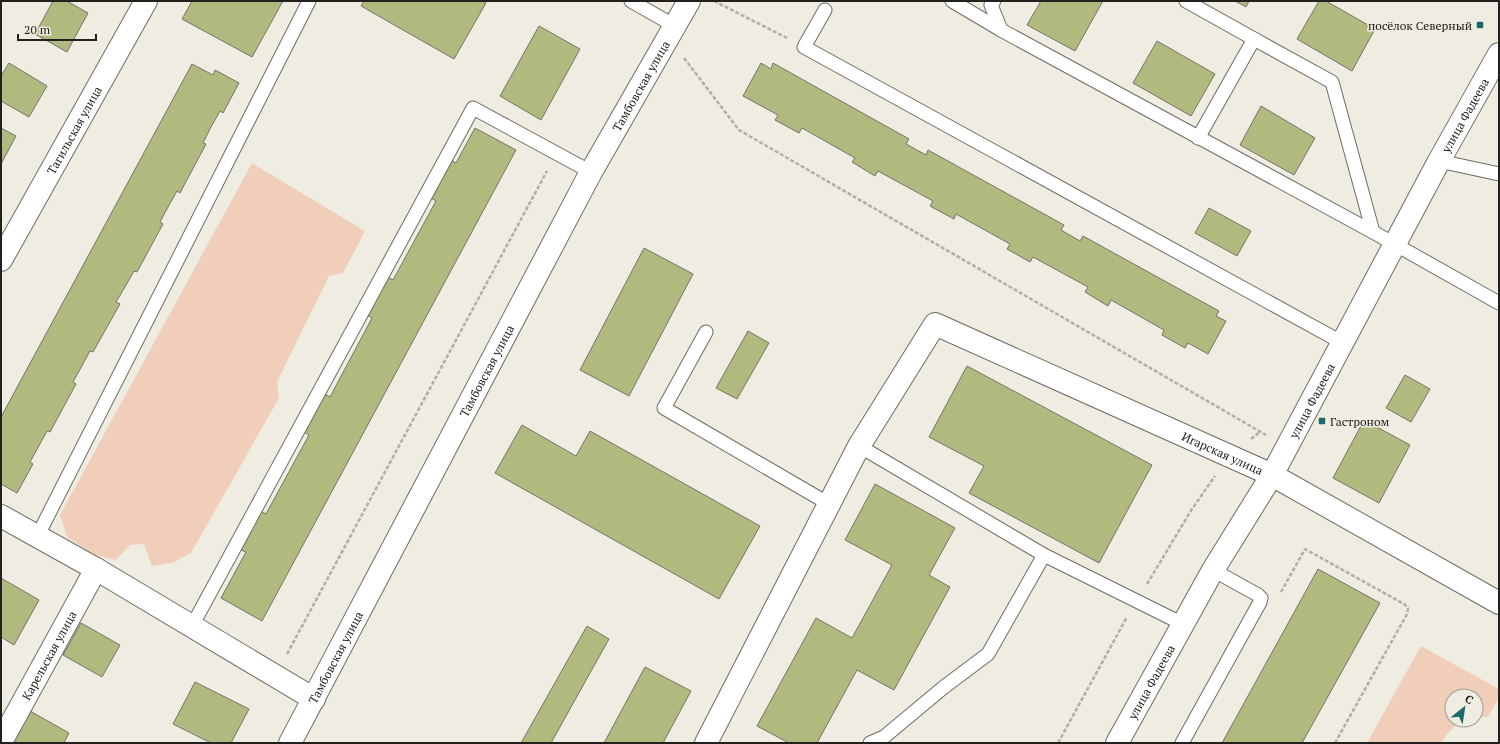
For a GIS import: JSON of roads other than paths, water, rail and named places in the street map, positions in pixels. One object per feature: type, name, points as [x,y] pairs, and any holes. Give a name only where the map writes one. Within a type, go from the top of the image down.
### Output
[{"type":"street","name":"Тагильская улица","points":[[1,260],[146,1]]},
{"type":"street","name":"Тамбовская улица","points":[[290,743],[591,172],[689,1]]},
{"type":"street","name":"улица Фадеева","points":[[1117,743],[1213,570],[1272,475],[1439,161],[1499,54]]},
{"type":"street","name":"Игарская улица","points":[[859,446],[935,324],[1272,475],[1499,603]]},
{"type":"street","points":[[706,743],[859,446]]},
{"type":"street","points":[[1,516],[96,569],[314,699]]},
{"type":"street","name":"Карельская улица","points":[[1,742],[96,569]]},
{"type":"lane","points":[[37,537],[309,1]]},
{"type":"lane","points":[[631,1],[671,32]]},
{"type":"lane","points":[[952,1],[1001,30],[1373,232],[1499,303]]},
{"type":"lane","points":[[994,1],[991,5],[1001,30]]},
{"type":"lane","points":[[1186,1],[1332,82],[1373,232]]},
{"type":"lane","points":[[825,10],[804,47],[1343,343]]},
{"type":"lane","points":[[1198,138],[1254,39]]},
{"type":"lane","points":[[192,626],[473,108],[591,172]]},
{"type":"lane","points":[[1439,161],[1499,174]]},
{"type":"lane","points":[[706,332],[664,408],[829,504]]},
{"type":"lane","points":[[859,446],[1044,555],[1183,624]]},
{"type":"lane","points":[[870,743],[884,737],[944,687],[988,654],[1044,555]]},
{"type":"lane","points":[[1182,743],[1261,598],[1213,570]]},
{"type":"place","name":"посёлок Северный","points":[[1480,25]]},
{"type":"place","name":"Гастроном","points":[[1322,421]]}]
